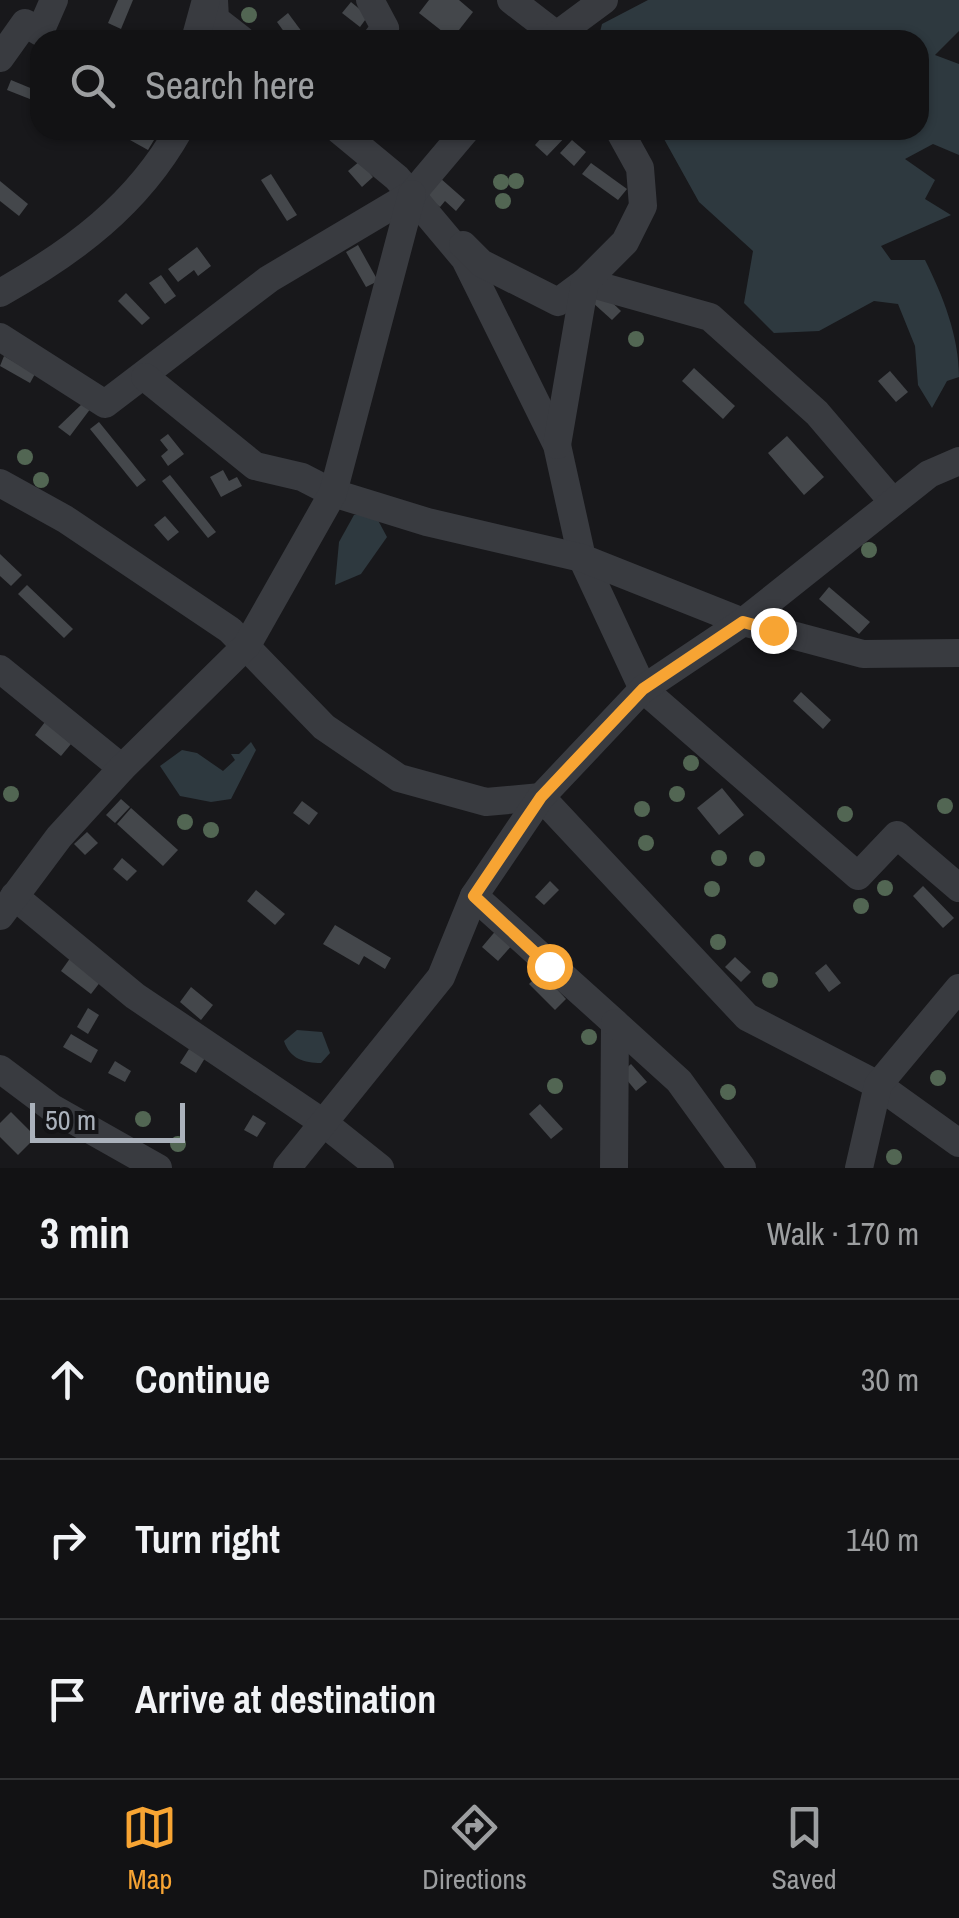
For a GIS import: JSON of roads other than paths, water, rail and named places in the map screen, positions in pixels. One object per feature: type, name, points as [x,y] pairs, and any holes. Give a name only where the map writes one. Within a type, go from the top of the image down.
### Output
[{"type":"street","points":[[41,30],[54,0]]},
{"type":"street","points":[[197,30],[206,0]]},
{"type":"street","points":[[214,0],[214,20],[228,30]]},
{"type":"street","points":[[370,0],[383,30]]},
{"type":"street","points":[[511,0],[547,30]]},
{"type":"street","points":[[566,30],[604,0]]},
{"type":"street","points":[[0,58],[25,22],[37,30]]},
{"type":"street","points":[[0,293],[99,230],[159,165],[173,140]]},
{"type":"street","points":[[350,140],[481,263],[558,302],[585,282],[625,242],[643,206],[640,168],[625,140]]},
{"type":"street","points":[[0,337],[104,404],[270,279],[412,194],[458,140]]},
{"type":"street","points":[[412,194],[465,259],[557,445],[582,558],[643,689],[858,876],[898,834],[959,888]]},
{"type":"street","points":[[380,1168],[325,1124],[5,906],[122,768],[246,645],[333,494],[412,194]]},
{"type":"street","points":[[557,445],[585,282]]},
{"type":"street","points":[[585,282],[710,318],[817,413],[893,502]]},
{"type":"street","points":[[144,376],[255,466],[302,477],[333,494],[428,522],[582,558],[743,622],[863,654],[959,654]]},
{"type":"street","points":[[287,1168],[441,977],[474,896],[541,797],[643,689],[743,622],[929,474],[959,461]]},
{"type":"street","points":[[0,482],[65,519],[246,645],[324,727],[400,778],[486,802],[541,797]]},
{"type":"street","points":[[0,669],[122,768]]},
{"type":"street","points":[[541,797],[747,1017],[878,1085],[959,1144]]},
{"type":"street","points":[[474,896],[679,1081],[742,1168]]},
{"type":"street","points":[[859,1168],[878,1085],[959,988]]},
{"type":"street","points":[[614,1168],[616,1023]]},
{"type":"street","points":[[0,1069],[52,1108],[158,1168]]}]
